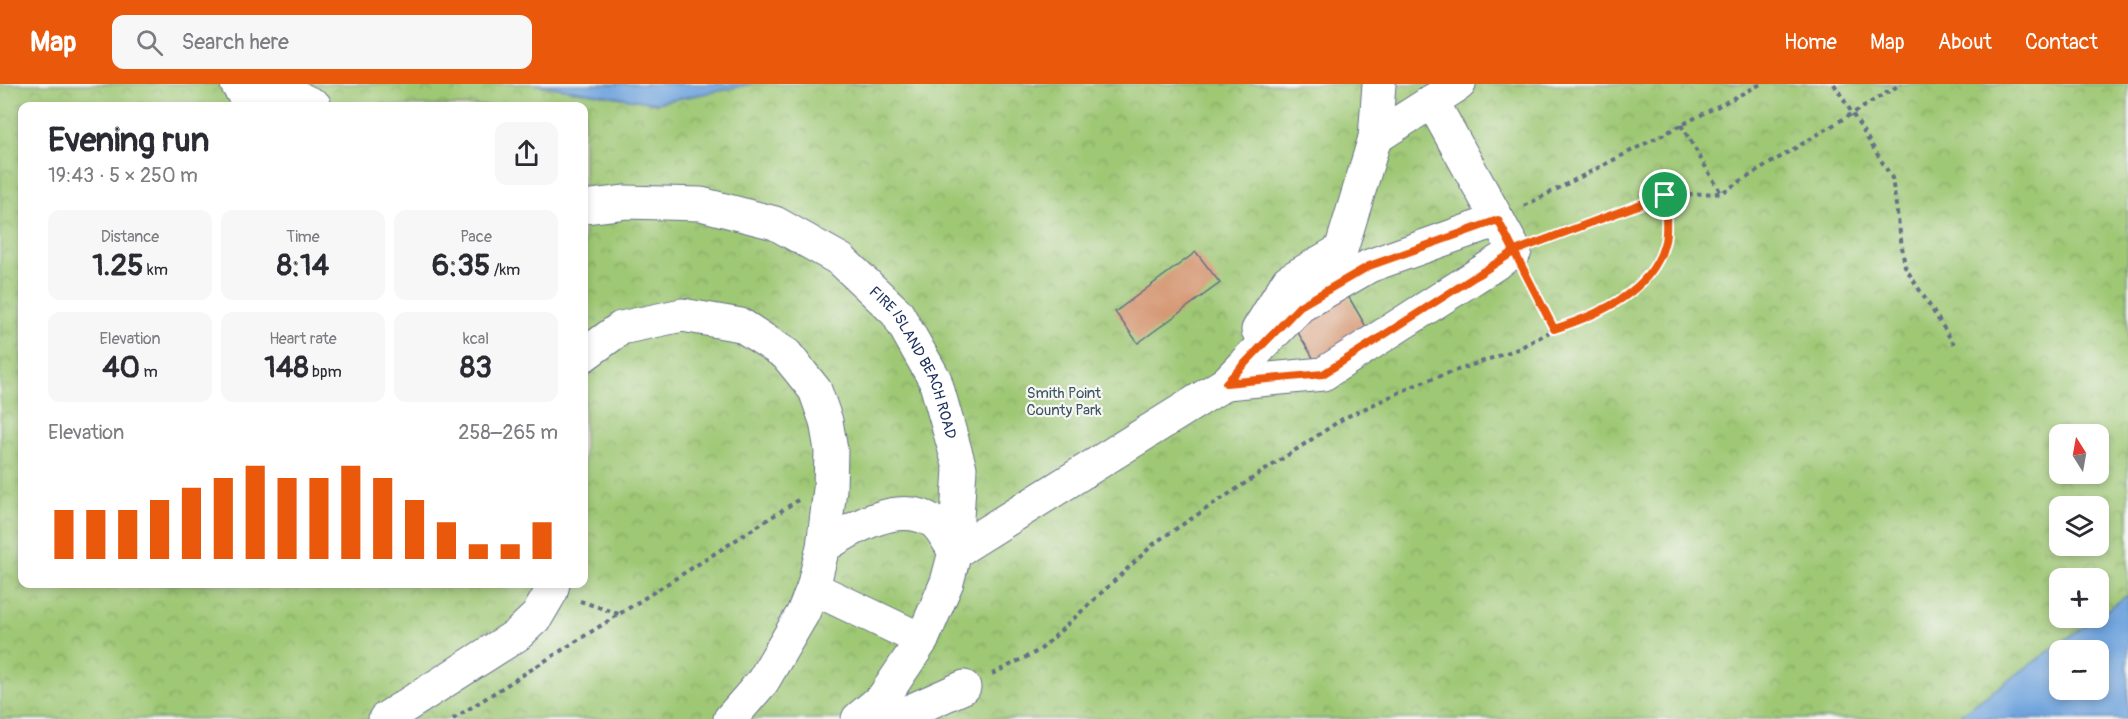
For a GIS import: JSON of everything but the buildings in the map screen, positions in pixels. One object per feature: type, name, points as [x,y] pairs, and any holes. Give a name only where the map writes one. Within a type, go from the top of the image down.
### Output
[{"type":"street","points":[[237,84],[248,102]]},
{"type":"street","points":[[268,84],[279,102]]},
{"type":"street","points":[[268,84],[288,102]]},
{"type":"street","points":[[268,84],[306,102]]},
{"type":"street","points":[[1226,383],[1288,281],[1341,250],[1375,138],[1379,84]]},
{"type":"street","points":[[1375,138],[1459,84]]},
{"type":"street","points":[[1226,383],[1323,374],[1515,251],[1432,101]]},
{"type":"street","name":"FIRE ISLAND BEACH ROAD","points":[[588,207],[626,202],[701,204],[775,223],[841,260],[897,314],[935,380],[960,468],[955,552],[947,582],[922,640],[883,698],[858,719]]},
{"type":"street","points":[[823,547],[849,530],[874,519],[914,512],[936,523],[955,552],[1226,383],[1300,306],[1369,266],[1498,220]]},
{"type":"street","points":[[588,353],[621,328],[682,315],[741,325],[786,354],[815,390],[829,440],[830,489],[823,547],[813,588],[803,613],[763,681],[730,719]]},
{"type":"street","points":[[385,719],[517,635],[537,616],[552,588]]},
{"type":"street","points":[[813,588],[922,640]]},
{"type":"street","points":[[892,719],[964,687]]},
{"type":"path","points":[[1498,220],[1761,84]]},
{"type":"path","points":[[1834,84],[1892,178],[1905,267],[1954,344]]},
{"type":"path","points":[[1554,329],[1515,251],[1665,195],[1721,193],[1901,84]]},
{"type":"path","points":[[1681,125],[1721,193]]},
{"type":"path","points":[[964,687],[1041,650],[1156,542],[1344,418],[1420,382],[1518,349],[1554,329],[1596,316],[1628,294],[1655,266],[1666,240],[1665,195]]},
{"type":"path","points":[[453,719],[586,634],[622,615],[807,494]]},
{"type":"path","points":[[552,588],[622,615]]},
{"type":"green space","name":"Smith Point County Park","points":[[0,84],[532,84],[656,103],[753,84],[2128,84],[2128,595],[2109,609],[2109,568],[2049,568],[2049,628],[2082,628],[2065,640],[2049,640],[2049,651],[1954,719],[0,719]]},
{"type":"water","points":[[532,84],[753,84],[656,103]]},
{"type":"water","points":[[2128,595],[2128,719],[1954,719],[2049,651],[2049,700],[2109,700],[2109,640],[2065,640],[2082,628],[2109,628],[2109,609]]},
{"type":"route","points":[[1665,195],[1515,251],[1323,374],[1226,383],[1300,306],[1369,266],[1498,220],[1515,251],[1554,329],[1596,316],[1628,294],[1655,266],[1666,240],[1665,195]]}]
